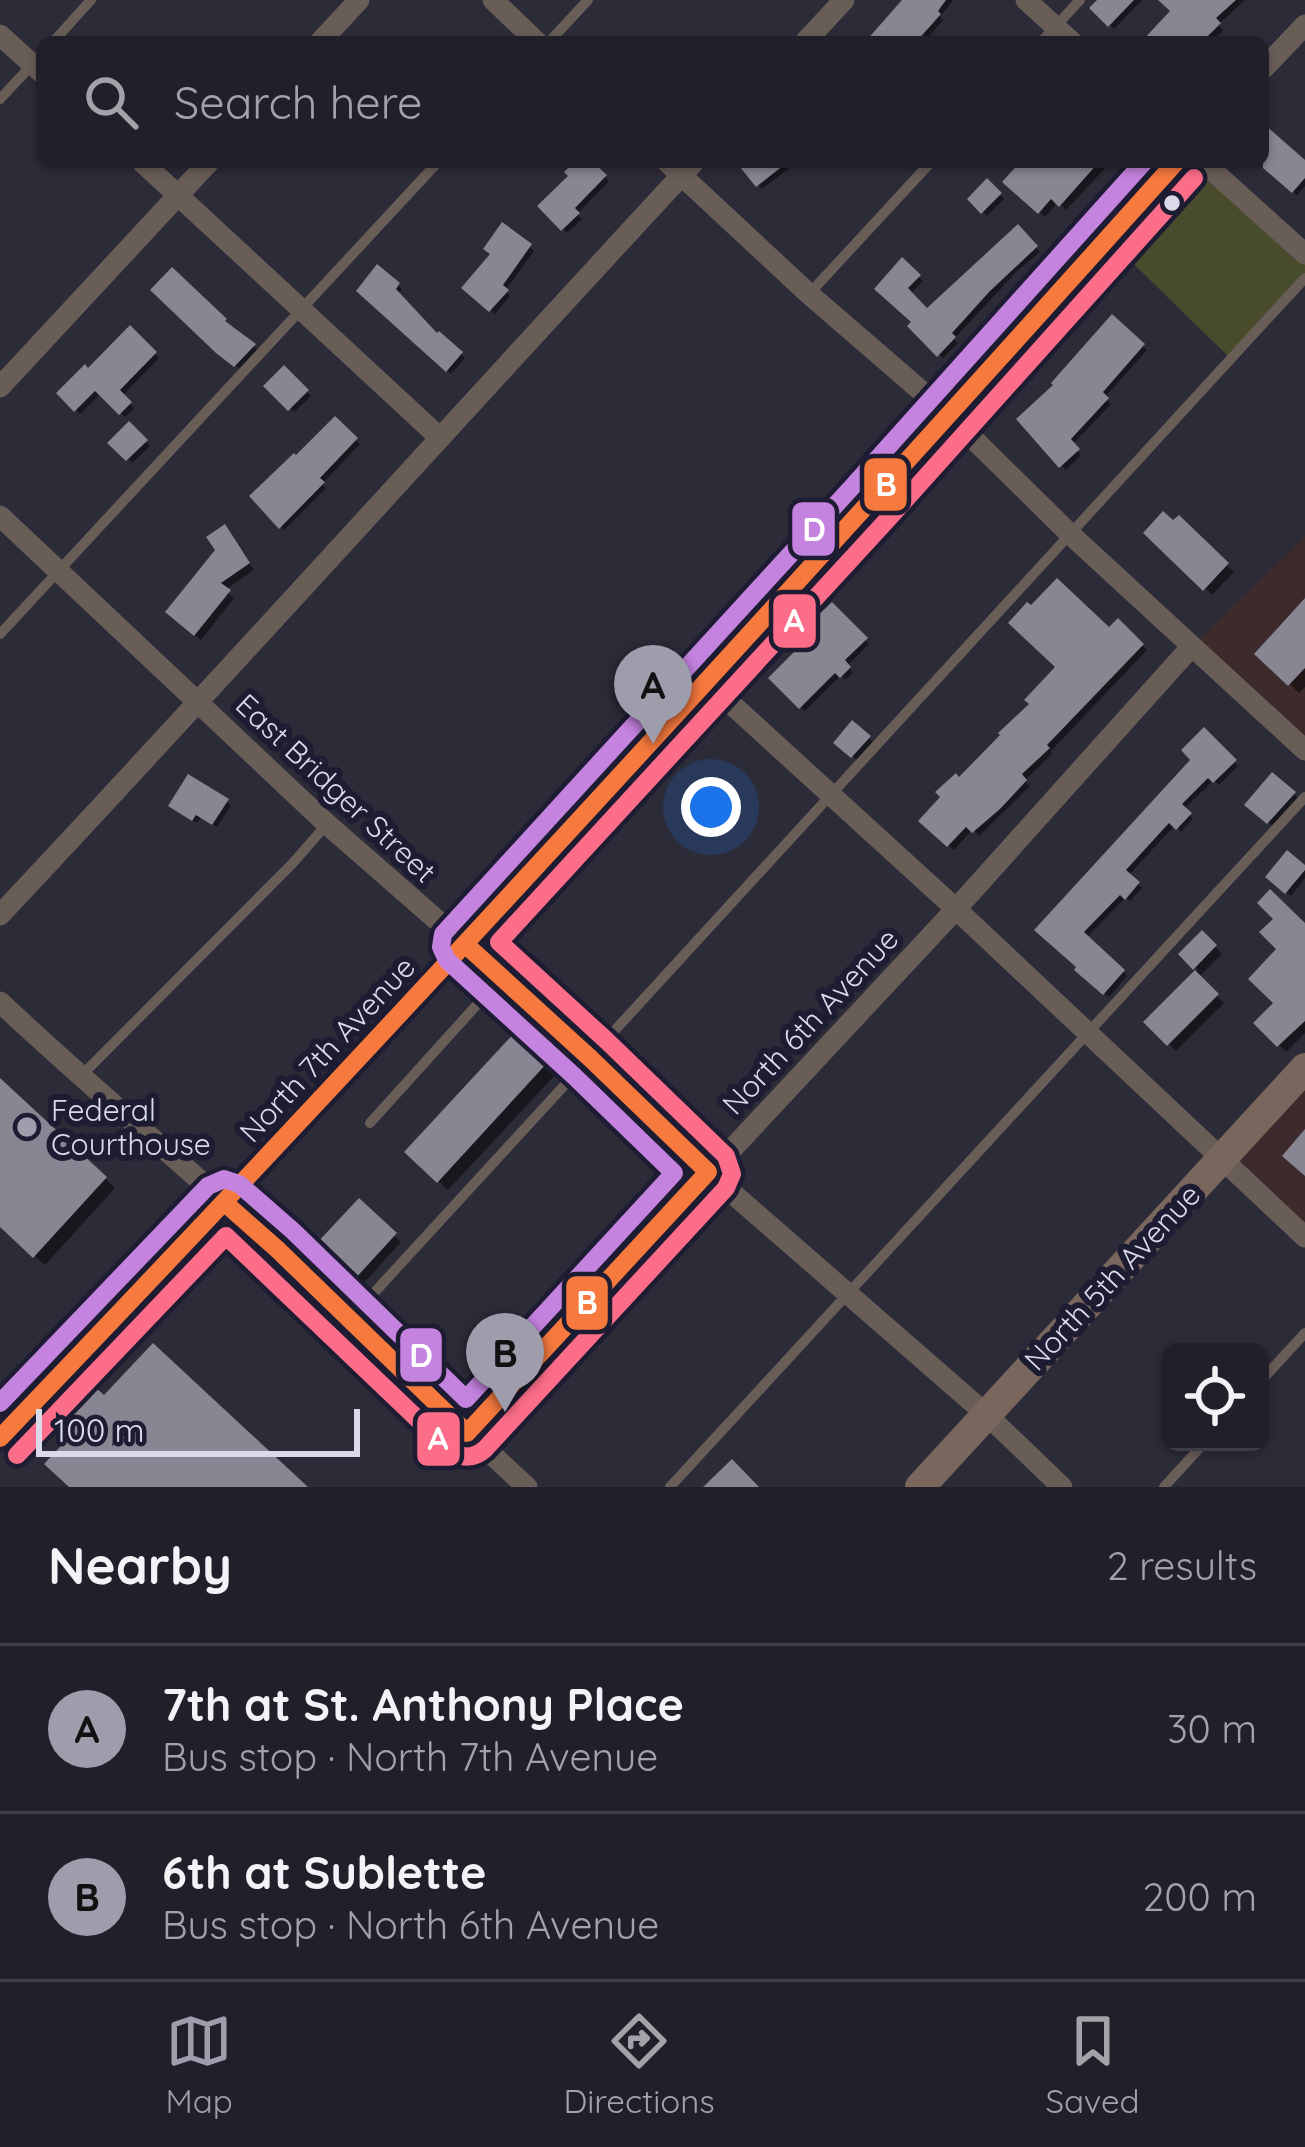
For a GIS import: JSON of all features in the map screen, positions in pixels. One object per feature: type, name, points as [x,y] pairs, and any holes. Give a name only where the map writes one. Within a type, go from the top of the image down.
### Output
[{"type":"main road","name":"North 5th Avenue","points":[[920,1487],[1305,1067]]},
{"type":"street","points":[[326,36],[359,0]]},
{"type":"street","points":[[493,0],[531,36]]},
{"type":"street","points":[[811,36],[844,0]]},
{"type":"street","points":[[1026,0],[1055,36]]},
{"type":"street","points":[[1269,63],[1305,25]]},
{"type":"street","points":[[0,35],[36,62]]},
{"type":"street","points":[[149,168],[439,437]]},
{"type":"street","points":[[0,387],[203,168]]},
{"type":"street","points":[[0,915],[200,702],[679,168]]},
{"type":"street","points":[[683,168],[809,294],[950,415],[1070,534],[1305,751]]},
{"type":"street","name":"North 7th Avenue","points":[[0,1438],[465,944],[1171,168]]},
{"type":"street","points":[[1210,168],[1305,254]]},
{"type":"street","name":"East Bridger Street","points":[[0,516],[327,824],[502,977],[709,1172],[986,1414],[1061,1487]]},
{"type":"street","name":"North 6th Avenue","points":[[467,1433],[956,909],[1192,646]]},
{"type":"street","points":[[705,680],[1305,1237]]},
{"type":"street","points":[[0,1002],[225,1203],[527,1487]]},
{"type":"lane","points":[[58,36],[91,0]]},
{"type":"lane","points":[[555,36],[588,0]]},
{"type":"lane","points":[[1057,36],[1079,0]]},
{"type":"lane","points":[[0,99],[36,67]]},
{"type":"lane","points":[[0,634],[432,168]]},
{"type":"lane","points":[[809,294],[925,168]]},
{"type":"lane","points":[[350,1319],[1305,278]]},
{"type":"lane","points":[[670,1487],[1305,797]]},
{"type":"lane","points":[[80,1078],[327,824]]},
{"type":"lane","points":[[370,1123],[502,977]]},
{"type":"lane","points":[[1269,1372],[1305,1333]]},
{"type":"lane","points":[[1164,1487],[1197,1451]]},
{"type":"shaded area","points":[[1305,536],[1305,750],[1192,646]]},
{"type":"shaded area","points":[[1305,1068],[1305,1238],[1220,1160]]},
{"type":"green space","points":[[1171,168],[1210,168],[1305,254],[1305,278],[1231,359],[1109,240]]},
{"type":"building","points":[[902,0],[946,0],[938,11],[941,14],[921,36],[870,36]]},
{"type":"building","points":[[1097,0],[1134,0],[1108,27],[1089,8]]},
{"type":"building","points":[[1158,0],[1236,0],[1216,18],[1221,23],[1208,36],[1147,36],[1170,11]]},
{"type":"building","points":[[1269,128],[1305,160],[1305,178],[1292,193],[1263,168],[1269,168]]},
{"type":"building","points":[[599,168],[607,175],[575,208],[580,213],[561,231],[537,206],[568,176],[564,172]]},
{"type":"building","points":[[741,168],[780,168],[756,187]]},
{"type":"building","points":[[1015,168],[1094,168],[1059,207],[1051,199],[1038,214],[1002,182]]},
{"type":"building","points":[[987,178],[1002,193],[981,214],[967,199]]},
{"type":"building","points":[[502,222],[532,244],[503,285],[509,290],[489,312],[461,288],[490,254],[483,249]]},
{"type":"building","points":[[1018,224],[1038,246],[990,291],[937,357],[907,326],[911,322],[874,289],[902,257],[921,275],[908,288],[927,308]]},
{"type":"building","points":[[377,264],[400,283],[396,289],[437,333],[463,352],[446,372],[356,291]]},
{"type":"building","points":[[172,267],[225,321],[256,344],[234,367],[150,290]]},
{"type":"building","points":[[1112,314],[1145,344],[1103,392],[1109,398],[1071,439],[1080,449],[1059,468],[1016,419],[1053,385]]},
{"type":"building","points":[[130,325],[157,352],[120,390],[132,402],[119,415],[95,391],[74,412],[56,393]]},
{"type":"building","points":[[284,365],[309,390],[288,411],[263,386]]},
{"type":"building","points":[[335,416],[358,438],[320,478],[325,482],[279,529],[249,496]]},
{"type":"building","points":[[129,421],[148,440],[126,461],[107,443]]},
{"type":"building","points":[[1163,511],[1173,520],[1179,515],[1229,563],[1203,591],[1143,533]]},
{"type":"building","points":[[225,524],[250,563],[221,583],[231,590],[194,636],[165,612],[215,550],[206,537]]},
{"type":"building","points":[[1057,578],[1109,627],[1118,618],[1144,644],[1047,745],[1050,748],[1022,774],[1027,780],[1000,809],[972,833],[966,827],[947,847],[918,821],[940,797],[935,792],[956,773],[959,777],[1000,735],[1055,667],[1008,623]]},
{"type":"building","points":[[1305,598],[1305,668],[1288,686],[1254,654]]},
{"type":"building","points":[[832,602],[868,638],[845,660],[851,667],[840,678],[835,673],[799,709],[768,678],[812,628],[816,631],[809,624]]},
{"type":"building","points":[[852,720],[871,736],[851,758],[833,743]]},
{"type":"building","points":[[1204,727],[1237,760],[1213,783],[1208,778],[1182,804],[1192,813],[1176,830],[1169,823],[1126,870],[1140,882],[1125,900],[1120,895],[1084,932],[1125,970],[1103,995],[1034,930],[1190,760],[1181,750]]},
{"type":"building","points":[[1272,772],[1296,792],[1267,824],[1244,805]]},
{"type":"building","points":[[188,774],[229,799],[212,825],[196,815],[192,821],[168,806]]},
{"type":"building","points":[[1287,850],[1305,870],[1285,894],[1265,877]]},
{"type":"building","points":[[1270,889],[1305,923],[1305,1021],[1277,1047],[1253,1023],[1273,1003],[1248,979],[1276,949],[1259,932],[1273,919],[1257,903]]},
{"type":"building","points":[[1202,930],[1217,945],[1193,970],[1178,954]]},
{"type":"building","points":[[1195,970],[1219,994],[1167,1046],[1143,1022]]},
{"type":"building","points":[[516,1031],[548,1062],[437,1183],[404,1152]]},
{"type":"building","name":"Federal Courthouse","points":[[0,1078],[107,1177],[33,1258],[0,1227]]},
{"type":"building","points":[[1305,1129],[1305,1176],[1282,1156]]},
{"type":"building","points":[[359,1198],[397,1233],[353,1281],[315,1245]]},
{"type":"building","points":[[153,1343],[308,1487],[69,1487],[44,1464],[73,1433],[54,1415],[87,1380],[104,1395]]},
{"type":"building","points":[[732,1459],[759,1487],[703,1487]]},
{"type":"transit line","name":"D","points":[[0,1403],[208,1186],[224,1179],[239,1184],[293,1231],[466,1399],[674,1173],[447,960],[441,947],[443,934],[1139,168]]},
{"type":"transit line","name":"B","points":[[0,1438],[593,805],[1171,168]]},
{"type":"transit line","name":"A","points":[[17,1455],[226,1236],[450,1450],[477,1455],[726,1188],[732,1174],[726,1156],[499,942],[1194,178]]},
{"type":"transit line","name":"B","points":[[225,1203],[467,1433],[708,1172],[465,944]]},
{"type":"place","name":"7th at St. Anthony Place","points":[[653,744]]},
{"type":"place","name":"Federal Courthouse","points":[[27,1127]]},
{"type":"place","name":"6th at Sublette","points":[[505,1412]]}]
